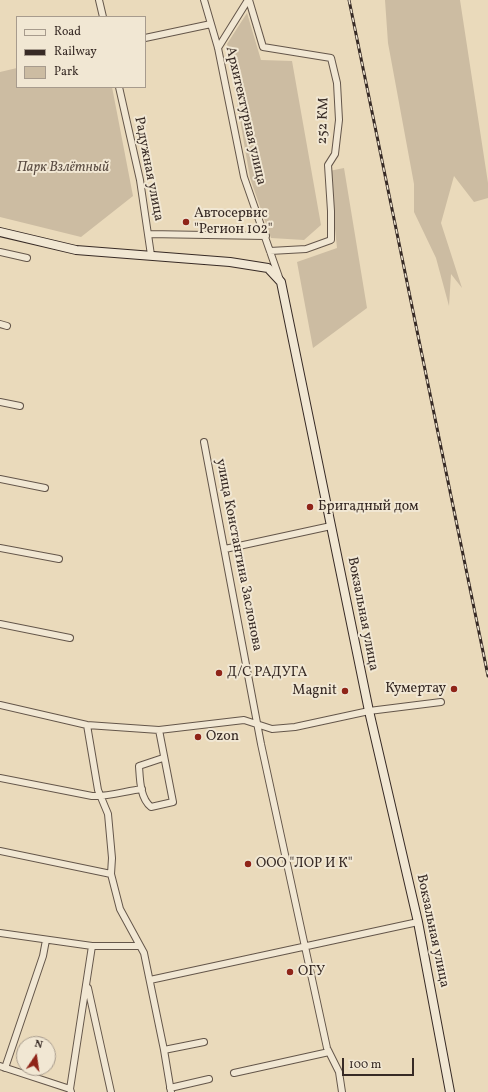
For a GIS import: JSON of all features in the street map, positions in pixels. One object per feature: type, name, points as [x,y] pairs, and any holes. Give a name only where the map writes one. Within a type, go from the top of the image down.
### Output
[{"type":"main road","points":[[0,232],[76,250],[230,262],[268,268],[281,282]]},
{"type":"main road","name":"Вокзальная улица","points":[[281,282],[369,711],[418,922],[450,1092]]},
{"type":"street","points":[[99,0],[103,16]]},
{"type":"street","name":"Архитектурная улица","points":[[204,0],[218,48],[244,176],[281,282]]},
{"type":"street","points":[[218,48],[248,0]]},
{"type":"street","name":"252 КМ","points":[[248,0],[263,47],[331,58],[337,83],[339,120],[335,154],[328,165],[331,240],[306,249],[270,251]]},
{"type":"street","points":[[146,38],[211,24]]},
{"type":"street","name":"Радужная улица","points":[[118,88],[140,180],[151,256]]},
{"type":"street","points":[[148,234],[266,236]]},
{"type":"street","points":[[0,252],[27,258]]},
{"type":"street","points":[[0,324],[7,326]]},
{"type":"street","points":[[0,402],[20,406]]},
{"type":"street","name":"улица Константина Заслонова","points":[[204,442],[258,725],[329,1052],[339,1072],[342,1092]]},
{"type":"street","points":[[0,479],[45,488]]},
{"type":"street","points":[[225,549],[331,526]]},
{"type":"street","points":[[0,548],[59,560]]},
{"type":"street","points":[[0,624],[70,638]]},
{"type":"street","points":[[0,705],[88,725],[159,730],[244,720],[272,729],[295,727],[369,711],[441,702]]},
{"type":"street","points":[[88,725],[98,790],[108,814],[111,838],[111,874],[120,909],[144,953],[164,1050],[170,1090],[209,1079]]},
{"type":"street","points":[[159,730],[163,758],[173,802],[151,808],[146,803],[142,789],[139,766],[163,758]]},
{"type":"street","points":[[0,778],[102,797],[107,794],[142,789]]},
{"type":"street","points":[[0,852],[111,874]]},
{"type":"street","points":[[150,980],[418,922]]},
{"type":"street","points":[[0,933],[92,946],[140,946]]},
{"type":"street","points":[[46,940],[43,956],[2,1067],[71,1091],[92,946]]},
{"type":"street","points":[[87,987],[111,1092]]},
{"type":"street","points":[[164,1050],[204,1042]]},
{"type":"street","points":[[234,1073],[329,1052]]},
{"type":"green space","points":[[385,0],[460,0],[488,183],[488,198],[474,202],[454,176],[441,223],[462,288],[451,274],[449,306],[436,258],[414,212],[414,184],[388,43]]},
{"type":"green space","points":[[247,13],[261,60],[292,61],[321,225],[304,240],[271,238],[250,178],[227,44]]},
{"type":"green space","name":"Парк Взлётный","points":[[16,68],[16,88],[112,88],[133,196],[81,237],[0,217],[0,72]]},
{"type":"green space","points":[[344,168],[367,308],[313,348],[297,262],[337,248],[329,171]]},
{"type":"railway","points":[[349,0],[488,676]]},
{"type":"place","name":"Автосервис \"Регион 102\"","points":[[186,222]]},
{"type":"place","name":"Бригадный дом","points":[[310,507]]},
{"type":"place","name":"Д/С РАДУГА","points":[[219,673]]},
{"type":"place","name":"Кумертау","points":[[454,689]]},
{"type":"place","name":"Magnit","points":[[345,691]]},
{"type":"place","name":"Ozon","points":[[198,737]]},
{"type":"place","name":"ООО \"ЛОР И К\"","points":[[248,864]]},
{"type":"place","name":"ОГУ","points":[[290,972]]}]
